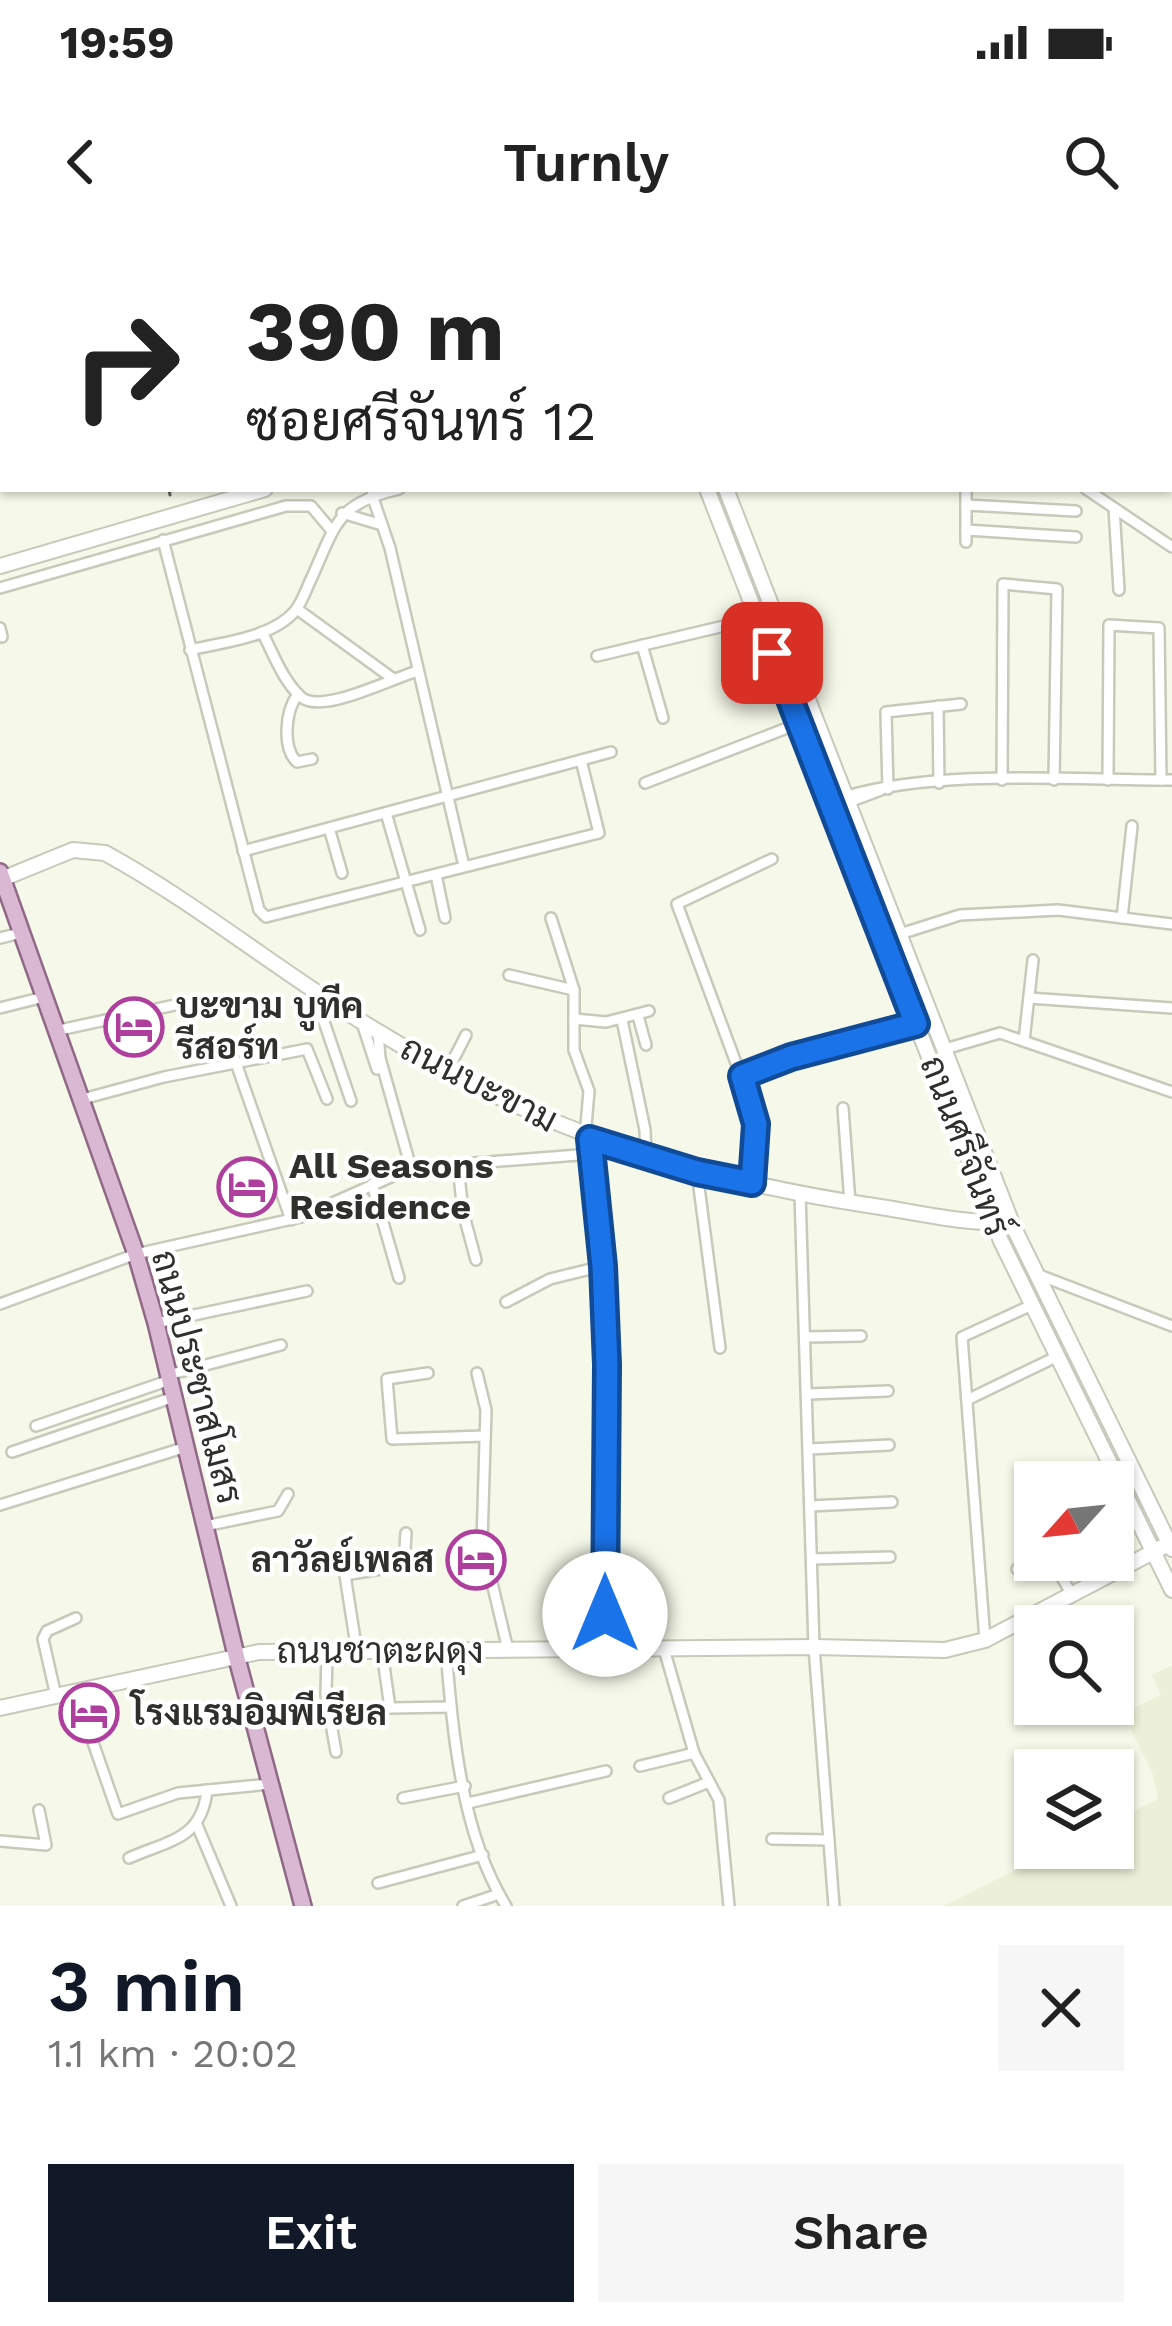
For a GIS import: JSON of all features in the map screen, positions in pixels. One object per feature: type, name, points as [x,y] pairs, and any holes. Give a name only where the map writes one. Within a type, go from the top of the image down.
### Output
[{"type":"main road","name":"ถนนประชาสโมสร","points":[[1,876],[156,1322],[236,1655],[303,1906]]},
{"type":"street","points":[[0,566],[255,492]]},
{"type":"street","points":[[190,650],[262,632],[297,609],[342,514],[386,492]]},
{"type":"street","name":"ถนนศรีจันทร์","points":[[708,492],[994,1222],[1172,1590]]},
{"type":"street","name":"ถนนศรีจันทร์","points":[[728,492],[1012,1220],[1171,1545]]},
{"type":"street","points":[[966,492],[966,542]]},
{"type":"street","points":[[1090,492],[1172,547]]},
{"type":"street","points":[[372,495],[464,866]]},
{"type":"street","points":[[966,505],[1076,512]]},
{"type":"street","points":[[0,588],[286,506],[311,506],[332,531]]},
{"type":"street","points":[[1114,508],[1119,590]]},
{"type":"street","points":[[342,514],[382,525]]},
{"type":"street","points":[[966,530],[1076,537]]},
{"type":"street","points":[[163,540],[259,910],[266,917],[599,833],[581,760]]},
{"type":"street","points":[[1002,780],[1003,584],[1057,589],[1054,780]]},
{"type":"street","points":[[297,609],[392,678]]},
{"type":"street","points":[[598,656],[758,618]]},
{"type":"street","points":[[848,799],[938,783],[1166,780],[1158,691],[1159,628],[1108,625],[1108,780]]},
{"type":"street","points":[[262,632],[298,694],[310,703],[327,703],[418,671]]},
{"type":"street","points":[[642,645],[663,718]]},
{"type":"street","points":[[298,694],[288,713],[289,752],[297,762],[312,759]]},
{"type":"street","points":[[885,790],[886,712],[961,704]]},
{"type":"street","points":[[938,706],[938,783]]},
{"type":"street","points":[[645,783],[800,723]]},
{"type":"street","points":[[243,850],[611,752]]},
{"type":"street","points":[[386,813],[420,930]]},
{"type":"street","points":[[1122,917],[1132,826]]},
{"type":"street","points":[[328,828],[342,873]]},
{"type":"street","name":"ถนนบะขาม","points":[[1,876],[74,850],[105,854],[378,1033],[588,1143],[800,1194],[994,1222],[1012,1220]]},
{"type":"street","points":[[752,1183],[756,1124],[677,904],[772,859]]},
{"type":"street","points":[[436,875],[446,918]]},
{"type":"street","points":[[901,934],[960,915],[1058,910],[1172,924]]},
{"type":"street","points":[[551,918],[574,990],[574,1050],[589,1090],[588,1143],[603,1266],[605,1652]]},
{"type":"street","points":[[0,938],[21,933]]},
{"type":"street","points":[[1024,1041],[1033,960]]},
{"type":"street","points":[[509,974],[574,990]]},
{"type":"street","points":[[318,994],[351,1100]]},
{"type":"street","points":[[0,1008],[44,997]]},
{"type":"street","points":[[1029,998],[1172,1009]]},
{"type":"street","points":[[55,1031],[184,1003]]},
{"type":"street","points":[[574,1019],[622,1020],[644,1014],[646,1045]]},
{"type":"street","points":[[622,1020],[645,1130],[646,1157]]},
{"type":"street","points":[[362,1023],[380,1080]]},
{"type":"street","points":[[742,1076],[791,1057],[916,1024]]},
{"type":"street","points":[[378,1033],[380,1058],[411,1168]]},
{"type":"street","points":[[945,1049],[1000,1033],[1172,1093]]},
{"type":"street","points":[[447,1072],[466,1034]]},
{"type":"street","points":[[80,1100],[307,1049],[328,1099]]},
{"type":"street","points":[[236,1063],[291,1220]]},
{"type":"street","points":[[844,1108],[850,1203]]},
{"type":"street","points":[[0,1304],[136,1254],[291,1220],[411,1168],[458,1166],[588,1143]]},
{"type":"street","points":[[458,1166],[463,1212],[476,1260]]},
{"type":"street","points":[[697,1172],[720,1348]]},
{"type":"street","points":[[372,1184],[399,1278]]},
{"type":"street","points":[[800,1194],[814,1647],[834,1906]]},
{"type":"street","points":[[506,1302],[550,1279],[603,1266]]},
{"type":"street","points":[[1039,1275],[1172,1326]]},
{"type":"street","points":[[156,1322],[307,1291]]},
{"type":"street","points":[[985,1640],[962,1337],[1033,1305]]},
{"type":"street","points":[[806,1337],[861,1336]]},
{"type":"street","points":[[36,1426],[281,1345]]},
{"type":"street","points":[[967,1400],[1058,1356]]},
{"type":"street","points":[[477,1372],[485,1410],[482,1541],[508,1651]]},
{"type":"street","points":[[428,1373],[387,1379],[392,1439],[485,1436]]},
{"type":"street","points":[[12,1452],[170,1384]]},
{"type":"street","points":[[808,1394],[888,1391]]},
{"type":"street","points":[[809,1449],[889,1445]]},
{"type":"street","points":[[0,1505],[186,1447]]},
{"type":"street","points":[[205,1526],[278,1510],[288,1494]]},
{"type":"street","points":[[811,1506],[892,1502]]},
{"type":"street","points":[[357,1652],[345,1575],[400,1568],[406,1558],[406,1533]]},
{"type":"street","name":"ถนนชาตะผดุง","points":[[0,1708],[236,1655],[814,1647],[945,1650],[985,1640],[1171,1545]]},
{"type":"street","points":[[812,1559],[890,1557]]},
{"type":"street","points":[[1064,1581],[1072,1595]]},
{"type":"street","points":[[56,1696],[43,1639],[47,1631],[76,1618]]},
{"type":"street","points":[[664,1649],[694,1753],[718,1800],[729,1906]]},
{"type":"street","points":[[446,1651],[468,1803],[483,1855],[506,1906]]},
{"type":"street","points":[[327,1652],[326,1694],[336,1752]]},
{"type":"street","points":[[382,1652],[389,1708],[451,1707]]},
{"type":"street","points":[[75,1691],[118,1814],[178,1792],[270,1784]]},
{"type":"street","points":[[640,1766],[694,1753]]},
{"type":"street","points":[[468,1803],[606,1771]]},
{"type":"street","points":[[669,1798],[709,1782]]},
{"type":"street","points":[[403,1798],[465,1786]]},
{"type":"street","points":[[129,1858],[197,1825],[205,1812],[207,1790]]},
{"type":"street","points":[[0,1841],[46,1845],[39,1810]]},
{"type":"street","points":[[197,1825],[231,1906]]},
{"type":"street","points":[[772,1839],[830,1840]]},
{"type":"street","points":[[378,1882],[483,1855]]},
{"type":"street","points":[[463,1906],[499,1894]]},
{"type":"shaded area","points":[[1172,1665],[1172,1906],[943,1906],[1018,1869],[1134,1869],[1134,1811],[1158,1799],[1153,1775],[1129,1725],[1134,1725],[1134,1708],[1161,1695],[1152,1675]]},
{"type":"place","name":"บะขาม บูทีค รีสอร์ท","points":[[134,1027]]},
{"type":"place","name":"All Seasons Residence","points":[[247,1187]]},
{"type":"place","name":"ลาวัลย์เพลส","points":[[476,1560]]},
{"type":"place","name":"โรงแรมอิมพีเรียล","points":[[89,1713]]},
{"type":"route","points":[[605,1614],[607,1365],[590,1139],[697,1172],[752,1183],[756,1124],[742,1076],[791,1057],[916,1024],[772,653]]}]
